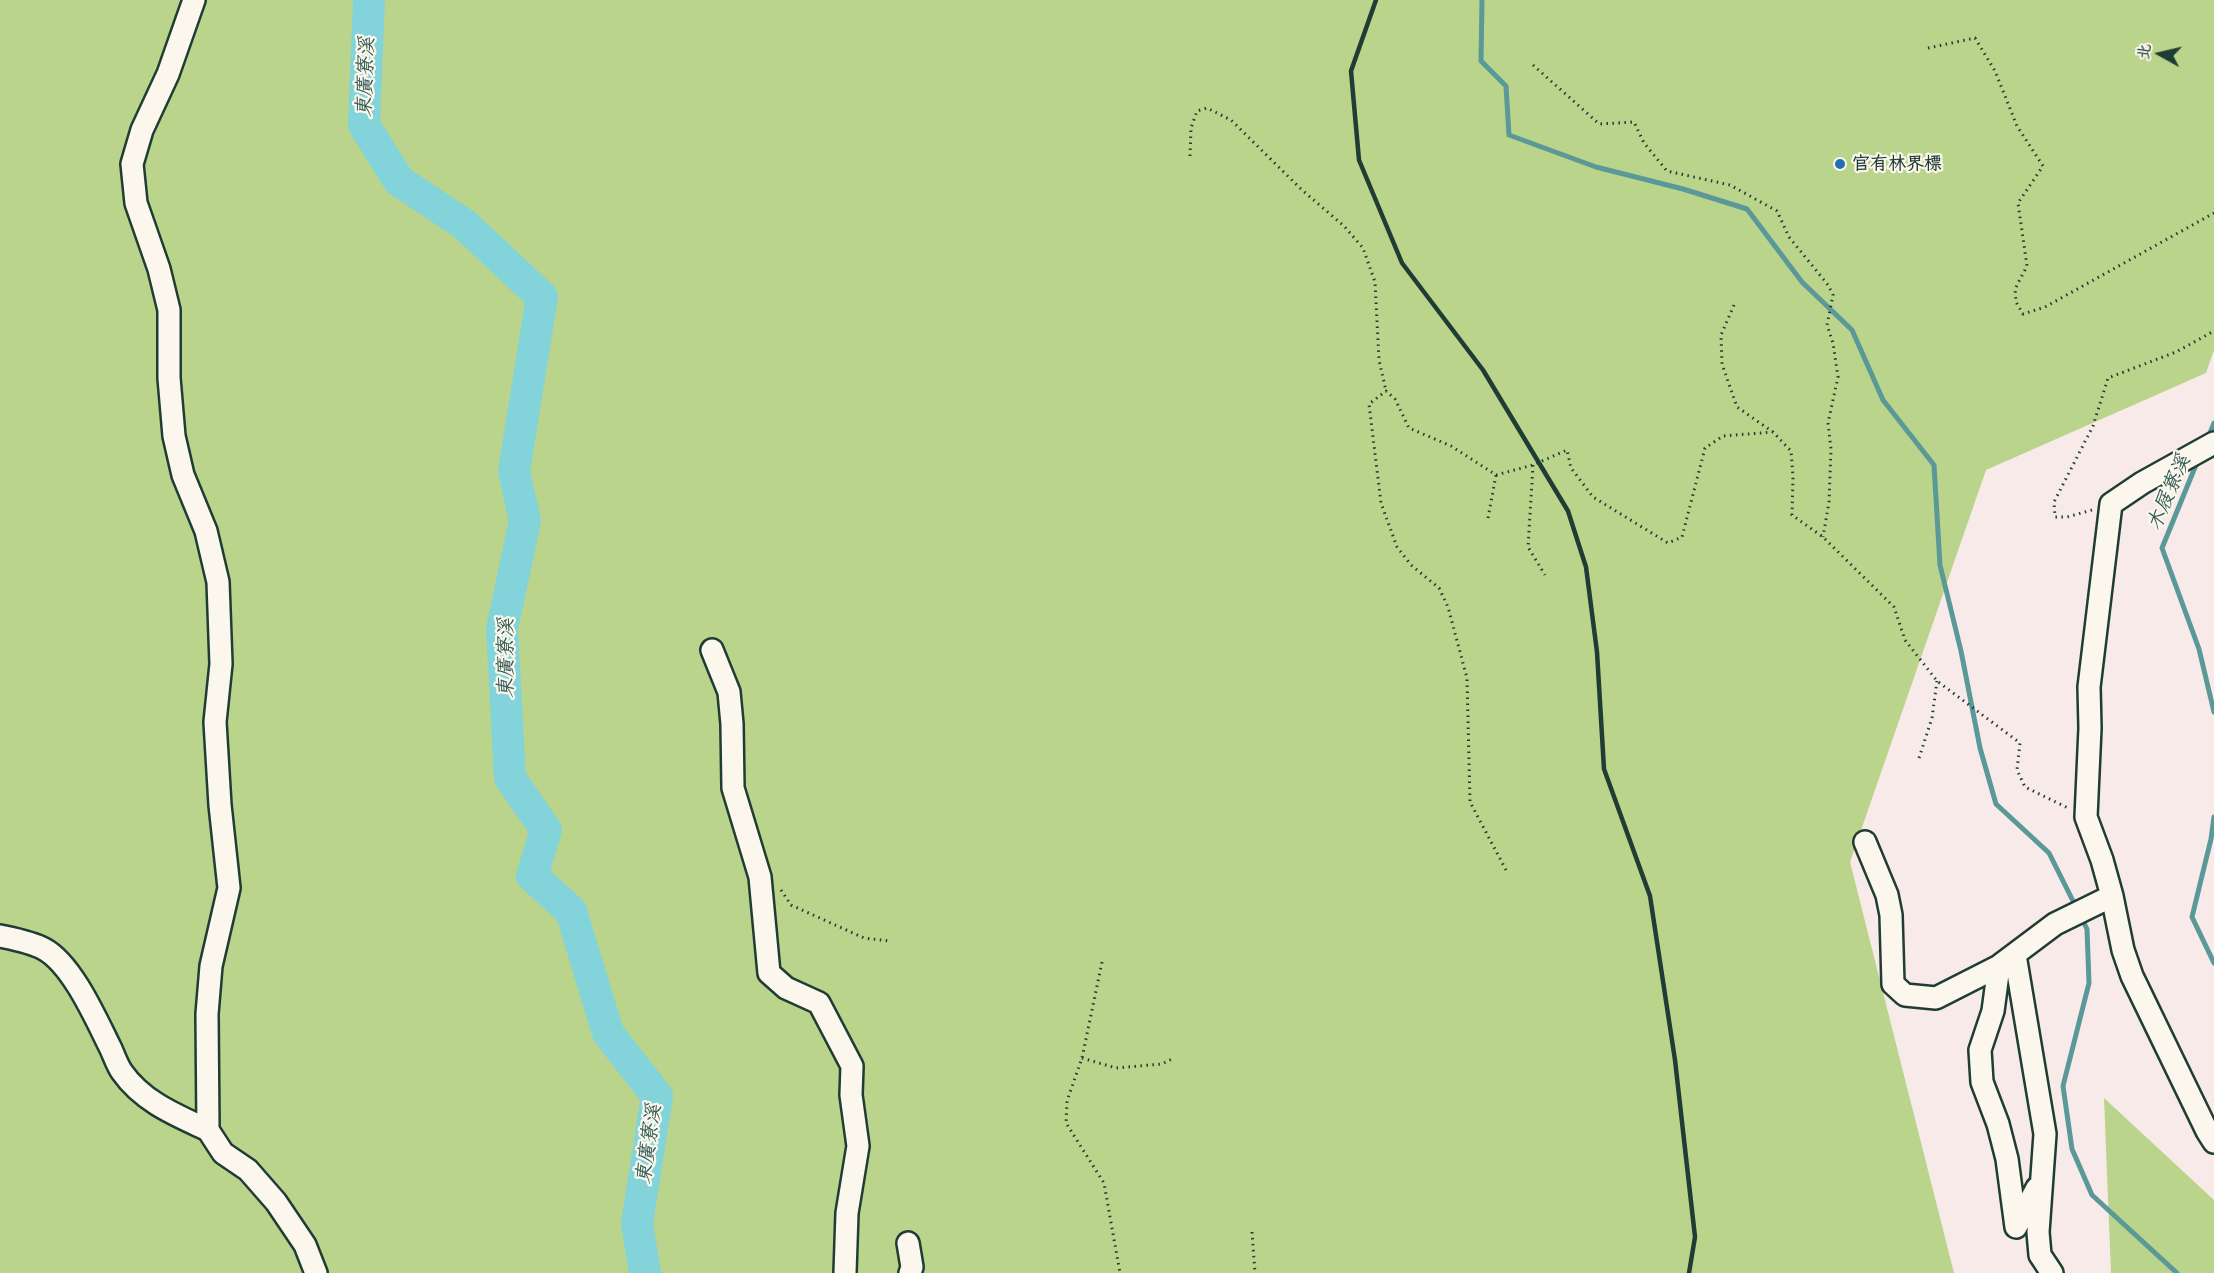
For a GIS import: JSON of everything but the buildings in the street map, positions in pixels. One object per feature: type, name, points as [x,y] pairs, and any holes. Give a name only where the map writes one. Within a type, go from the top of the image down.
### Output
[{"type":"street","points":[[194,0],[168,74],[142,130],[132,164],[136,202],[159,269],[169,310],[169,378],[174,436],[183,475],[206,531],[218,582],[221,664],[215,722],[219,805],[229,888],[211,966],[207,1014],[208,1130]]},
{"type":"street","points":[[2214,442],[2110,504],[2089,687],[2090,728],[2086,817],[2103,860],[2123,950],[2132,976],[2206,1131],[2214,1142]]},
{"type":"street","points":[[712,650],[729,693],[732,724],[732,788],[760,877],[769,973],[786,988],[819,1003],[852,1066],[851,1095],[858,1146],[847,1213],[845,1273]]},
{"type":"street","points":[[1865,842],[1887,895],[1891,915],[1893,984],[1905,995],[1936,998],[2007,960],[2055,924],[2112,896]]},
{"type":"street","points":[[0,936],[44,949],[58,960],[76,984],[121,1071],[134,1087],[148,1100],[208,1130],[223,1153],[248,1170],[276,1202],[305,1245],[316,1273]]},
{"type":"street","points":[[2007,960],[2045,1134],[2038,1232],[2040,1255],[2052,1273]]},
{"type":"street","points":[[2007,960],[1980,1050],[1982,1082],[1998,1124],[2007,1159],[2016,1227],[2040,1182]]},
{"type":"street","points":[[908,1243],[912,1267],[910,1273]]},
{"type":"path","points":[[1928,48],[1975,38],[1995,71],[2017,126],[2043,166],[2018,203],[2027,266],[2015,289],[2016,302],[2023,314],[2045,307],[2214,213]]},
{"type":"path","points":[[1533,65],[1599,124],[1634,122],[1644,143],[1667,171],[1730,185],[1777,211],[1789,237],[1828,285],[1833,295],[1827,325],[1833,343],[1838,377],[1828,423],[1831,449],[1829,502],[1823,537]]},
{"type":"path","points":[[1190,156],[1191,128],[1197,111],[1207,108],[1231,120],[1302,190],[1344,226],[1363,248],[1375,282],[1379,360],[1386,391],[1395,399],[1409,428],[1451,446],[1496,475],[1533,465],[1567,450],[1571,468],[1593,497],[1668,543],[1683,537],[1704,448],[1723,436],[1773,432]]},
{"type":"path","points":[[1734,306],[1721,334],[1722,364],[1737,407],[1773,432],[1791,451],[1792,515],[1823,537],[1894,607],[1905,640],[1937,681],[2019,743],[2017,770],[2025,787],[2086,817]]},
{"type":"path","points":[[2110,504],[2067,518],[2055,517],[2054,502],[2093,426],[2108,378],[2176,352],[2214,331]]},
{"type":"path","points":[[1386,391],[1369,404],[1382,503],[1397,548],[1438,588],[1448,607],[1467,678],[1470,802],[1506,870]]},
{"type":"path","points":[[1533,465],[1528,547],[1545,575]]},
{"type":"path","points":[[1488,518],[1496,475]]},
{"type":"path","points":[[1919,758],[1932,718],[1937,681]]},
{"type":"path","points":[[760,877],[772,876],[791,905],[864,938],[889,941]]},
{"type":"path","points":[[1102,962],[1083,1058],[1067,1101],[1066,1123],[1104,1183],[1120,1273]]},
{"type":"path","points":[[1083,1058],[1116,1068],[1162,1064],[1172,1059]]},
{"type":"path","points":[[1252,1232],[1255,1273]]},
{"type":"green space","points":[[0,0],[2214,0],[2214,350],[2206,373],[1986,470],[1850,862],[1954,1273],[0,1273]]},
{"type":"green space","points":[[2104,1098],[2214,1200],[2214,1273],[2111,1273]]},
{"type":"waterway","name":"東廣寮溪","points":[[369,0],[364,125],[399,181],[464,224],[542,297],[514,471],[525,521],[502,629],[510,778],[546,830],[532,876],[571,911],[608,1033],[657,1096],[637,1223],[645,1273]]},
{"type":"waterway","points":[[1482,0],[1481,61],[1506,86],[1509,135],[1596,167],[1683,189],[1747,209],[1802,282],[1852,330],[1883,400],[1934,465],[1940,565],[1961,651],[1980,748],[1996,804],[2049,853],[2077,909]]},
{"type":"waterway","name":"木屐寮溪","points":[[2208,438],[2214,423]]},
{"type":"waterway","name":"木屐寮溪","points":[[2198,460],[2162,548],[2199,649],[2214,712]]},
{"type":"waterway","name":"木屐寮溪","points":[[2214,817],[2192,917],[2214,963]]},
{"type":"waterway","points":[[2081,917],[2087,929],[2089,983],[2063,1086],[2072,1149],[2092,1195],[2177,1273]]},
{"type":"railway","points":[[1376,0],[1351,71],[1359,160],[1402,263],[1483,370],[1568,511],[1586,567],[1597,652],[1604,769],[1650,896],[1675,1060],[1695,1237],[1689,1273]]},
{"type":"place","name":"官有林界標","points":[[1840,164]]}]
